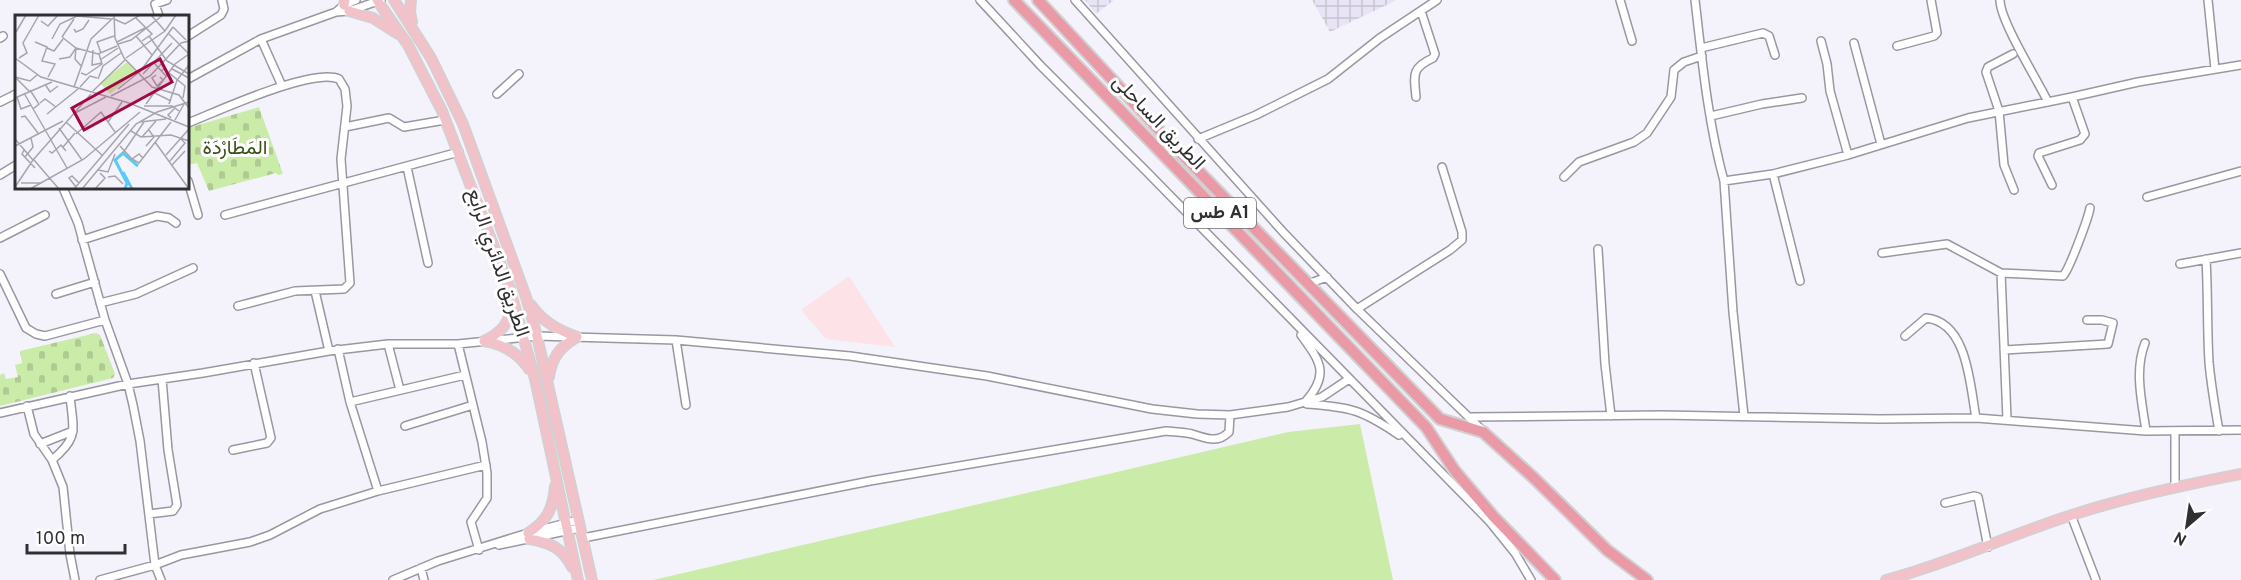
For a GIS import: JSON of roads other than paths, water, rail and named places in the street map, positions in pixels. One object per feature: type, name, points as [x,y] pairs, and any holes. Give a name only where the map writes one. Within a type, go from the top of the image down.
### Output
[{"type":"highway","name":"الطريق الساحلى","points":[[1014,0],[1426,427],[1463,480],[1493,516],[1555,580]]},
{"type":"highway","name":"الطريق الساحلى","points":[[1038,0],[1173,145],[1440,419],[1484,432]]},
{"type":"highway","points":[[1297,294],[1308,284]]},
{"type":"highway","points":[[1484,432],[1607,550],[1647,580]]},
{"type":"main road","name":"الطريق الدائري الرابع","points":[[394,0],[436,67],[463,124],[526,297],[548,382],[592,580]]},
{"type":"main road","points":[[411,0],[410,12],[416,33]]},
{"type":"main road","name":"الطريق الدائري الرابع","points":[[379,1],[408,45],[445,120],[510,289],[535,379],[577,578]]},
{"type":"main road","points":[[346,5],[383,23],[408,45]]},
{"type":"main road","points":[[484,341],[497,334],[507,323],[511,309],[510,289]]},
{"type":"main road","points":[[526,297],[545,321],[578,338]]},
{"type":"main road","points":[[548,382],[550,366],[555,355],[565,344],[578,338]]},
{"type":"main road","points":[[484,341],[502,346],[518,355],[535,379]]},
{"type":"main road","points":[[553,466],[555,484],[552,510],[529,536],[561,550],[577,578]]},
{"type":"main road","points":[[1886,580],[1900,578],[2118,500],[2241,474]]},
{"type":"street","points":[[158,15],[154,6],[167,0]]},
{"type":"street","points":[[189,35],[221,15],[224,9],[222,0]]},
{"type":"street","points":[[189,76],[261,39],[336,12],[356,0]]},
{"type":"street","points":[[980,0],[1040,65],[1099,122],[1502,537],[1531,580]]},
{"type":"street","points":[[1075,0],[1198,139],[1357,309],[1484,432]]},
{"type":"street","points":[[1198,139],[1256,115],[1328,79],[1380,38],[1437,0]]},
{"type":"street","points":[[1622,0],[1632,41]]},
{"type":"street","points":[[1695,0],[1711,116],[1724,181],[1733,312],[1744,416]]},
{"type":"street","points":[[1897,46],[1934,36],[1937,33],[1931,0]]},
{"type":"street","points":[[2000,0],[2000,10],[2048,102]]},
{"type":"street","points":[[2208,0],[2215,69]]},
{"type":"street","points":[[346,5],[379,1]]},
{"type":"street","points":[[1416,97],[1414,81],[1417,67],[1433,58],[1435,54],[1421,11]]},
{"type":"street","points":[[1564,177],[1579,162],[1642,137],[1671,98],[1674,70],[1701,52],[1763,33],[1769,36],[1775,55]]},
{"type":"street","points":[[261,39],[282,86]]},
{"type":"street","points":[[1821,41],[1827,64],[1830,91],[1848,155]]},
{"type":"street","points":[[1854,43],[1881,144]]},
{"type":"street","points":[[2013,54],[1986,70],[1999,111],[2004,165],[2014,190]]},
{"type":"street","points":[[1724,181],[1773,174],[1848,155],[1934,127],[1999,111],[2138,82],[2241,65]]},
{"type":"street","points":[[497,94],[519,74]]},
{"type":"street","points":[[189,123],[282,86],[325,76],[339,79],[345,89],[347,106],[341,159],[350,283],[344,289],[296,291],[238,306]]},
{"type":"street","points":[[0,102],[15,94]]},
{"type":"street","points":[[2052,186],[2038,156],[2039,153],[2080,140],[2085,134],[2072,97]]},
{"type":"street","points":[[1711,116],[1762,104],[1802,98]]},
{"type":"street","points":[[345,127],[389,118],[404,128],[445,120]]},
{"type":"street","points":[[225,215],[407,168],[459,152]]},
{"type":"street","points":[[0,175],[15,166]]},
{"type":"street","points":[[1357,309],[1462,240],[1462,232],[1442,167]]},
{"type":"street","points":[[407,168],[428,263]]},
{"type":"street","points":[[2147,196],[2241,171]]},
{"type":"street","points":[[1773,174],[1800,281]]},
{"type":"street","points":[[189,184],[198,214]]},
{"type":"street","points":[[63,189],[82,240],[105,321],[128,384],[140,441],[155,565],[161,580]]},
{"type":"street","points":[[1882,253],[1947,244],[2001,273],[2063,276],[2088,220],[2090,208]]},
{"type":"street","points":[[0,238],[45,215]]},
{"type":"street","points":[[82,240],[157,216],[176,222]]},
{"type":"street","points":[[1598,249],[1605,364],[1611,416]]},
{"type":"street","points":[[2181,264],[2241,253]]},
{"type":"street","points":[[2206,259],[2209,359],[2219,431]]},
{"type":"street","points":[[100,303],[136,294],[192,268]]},
{"type":"street","points":[[2001,273],[2007,419]]},
{"type":"street","points":[[0,274],[26,328],[32,332],[45,336],[105,321]]},
{"type":"street","points":[[1308,284],[1327,277]]},
{"type":"street","points":[[56,294],[95,282]]},
{"type":"street","points":[[315,291],[329,351]]},
{"type":"street","points":[[1288,316],[1316,355],[1321,373],[1318,386],[1304,403]]},
{"type":"street","points":[[1905,336],[1926,318],[1944,323],[1952,332],[1959,343],[1966,368],[1976,418]]},
{"type":"street","points":[[2004,350],[2108,344],[2112,323],[2102,320],[2087,321]]},
{"type":"street","points":[[0,413],[128,384],[338,349],[388,344],[458,344],[537,336],[676,340],[891,361],[987,376],[1152,409],[1197,414],[1230,414],[1304,403],[1322,397],[1349,379]]},
{"type":"street","points":[[676,340],[686,405]]},
{"type":"street","points":[[2145,343],[2140,355],[2139,369],[2146,430]]},
{"type":"street","points":[[388,344],[400,390]]},
{"type":"street","points":[[458,344],[486,465],[487,498],[471,522],[479,550]]},
{"type":"street","points":[[338,349],[350,402],[378,491]]},
{"type":"street","points":[[233,450],[267,442],[271,438],[254,363]]},
{"type":"street","points":[[350,402],[465,375]]},
{"type":"street","points":[[149,514],[173,511],[177,505],[168,450],[162,379]]},
{"type":"street","points":[[52,460],[71,441],[73,431],[70,396]]},
{"type":"street","points":[[1304,403],[1337,405],[1355,409],[1411,442]]},
{"type":"street","points":[[405,426],[473,405]]},
{"type":"street","points":[[27,406],[34,434],[52,460],[63,487],[75,580]]},
{"type":"street","points":[[393,580],[421,568],[479,550],[567,527],[580,529],[1166,431],[1215,440],[1223,439],[1229,432],[1230,414]]},
{"type":"street","points":[[1469,417],[1976,418],[2146,430],[2241,430]]},
{"type":"street","points":[[40,444],[73,431]]},
{"type":"street","points":[[2175,431],[2175,488]]},
{"type":"street","points":[[100,580],[155,565],[181,555],[250,542],[270,535],[320,509],[378,491],[486,465]]},
{"type":"street","points":[[1944,503],[1978,497],[1988,547]]},
{"type":"street","points":[[2071,515],[2096,580]]},
{"type":"street","points":[[421,568],[424,580]]},
{"type":"park label","name":"المَطَارْدَة","points":[[235,149]]}]
